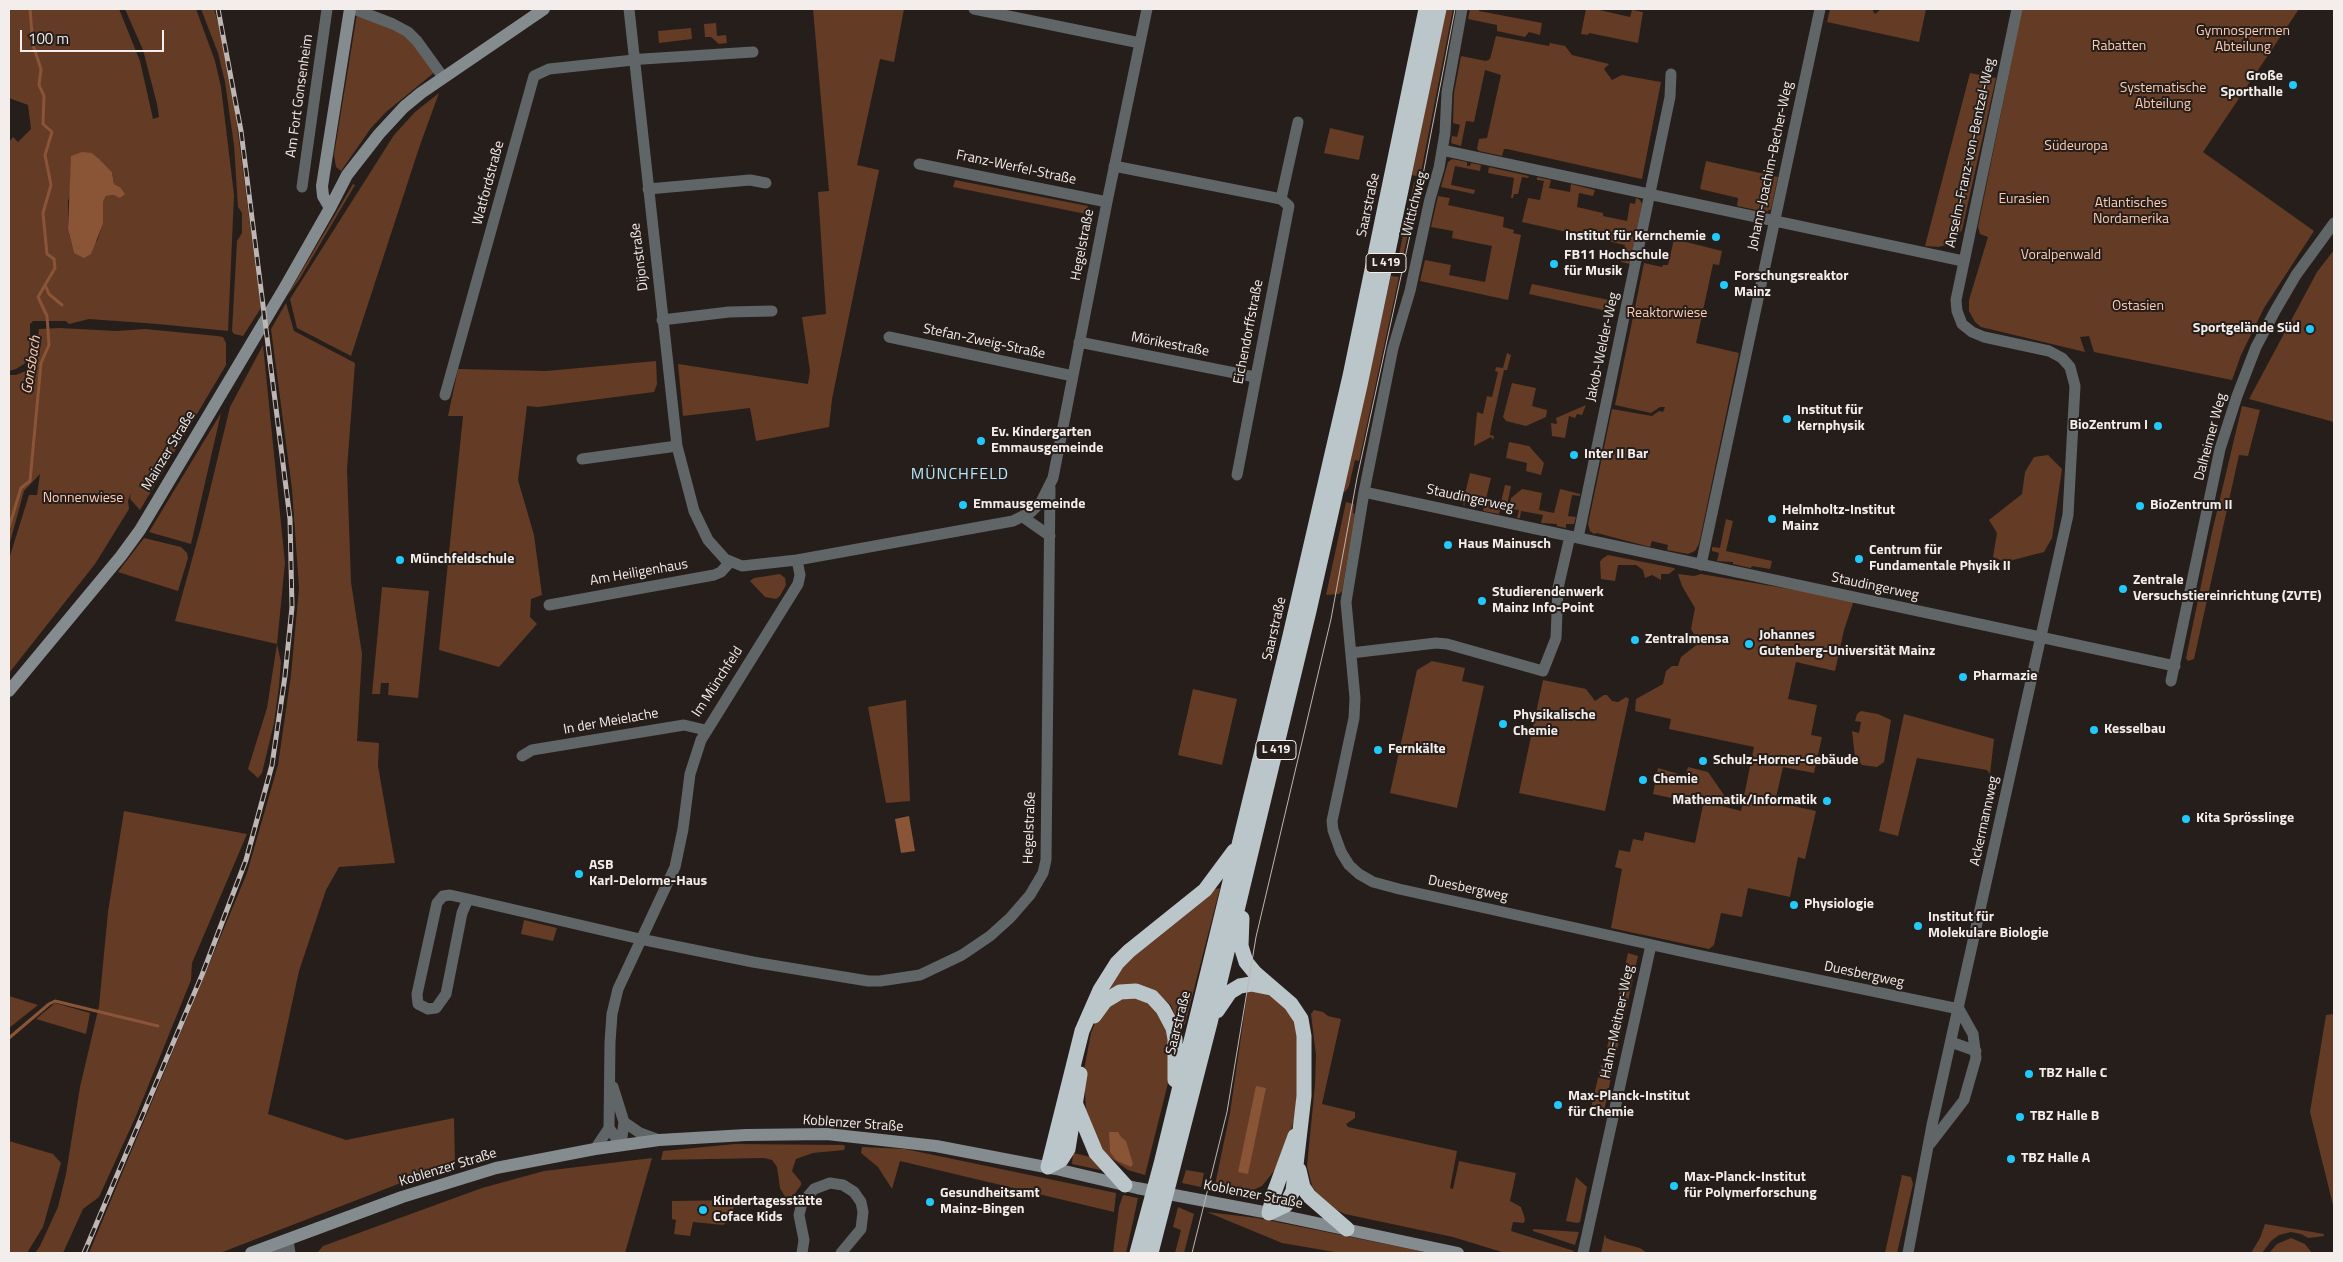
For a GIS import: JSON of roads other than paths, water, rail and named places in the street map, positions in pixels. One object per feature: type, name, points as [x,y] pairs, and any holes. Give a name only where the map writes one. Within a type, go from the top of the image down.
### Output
[{"type":"highway","name":"Saarstraße","points":[[1164,1179],[1174,1109],[1240,841],[1350,376],[1426,9]]},
{"type":"highway","name":"Saarstraße","points":[[1137,1253],[1156,1208],[1210,1023],[1243,889],[1310,611],[1360,385],[1439,9]]},
{"type":"highway","points":[[1048,1167],[1082,1031],[1100,990],[1117,963],[1128,951],[1206,890],[1240,841]]},
{"type":"highway","points":[[1243,889],[1241,941],[1244,957],[1255,973],[1291,1004],[1302,1024],[1306,1070],[1298,1166],[1290,1199],[1283,1207],[1269,1213]]},
{"type":"highway","points":[[1210,1023],[1227,996],[1240,986],[1251,984],[1274,989]]},
{"type":"highway","points":[[1048,1167],[1061,1160],[1068,1149],[1085,1044],[1093,1020],[1105,1001],[1112,996],[1128,991],[1143,993],[1152,997],[1170,1018],[1175,1039],[1174,1109]]},
{"type":"highway","points":[[1076,1103],[1096,1153],[1125,1185]]},
{"type":"highway","points":[[1269,1213],[1274,1193],[1301,1122]]},
{"type":"highway","points":[[1298,1166],[1303,1187],[1309,1196],[1347,1229]]},
{"type":"highway","name":"Saarstraße","points":[[1151,1253],[1156,1208]]},
{"type":"main road","points":[[330,208],[324,196],[322,186],[352,9]]},
{"type":"main road","points":[[330,208],[342,184],[391,120],[443,77],[544,9]]},
{"type":"main road","points":[[329,147],[331,171],[342,184]]},
{"type":"main road","points":[[330,208],[353,179],[363,156]]},
{"type":"main road","name":"Mainzer Straße","points":[[9,691],[121,556],[140,530],[330,208]]},
{"type":"main road","name":"Koblenzer Straße","points":[[251,1253],[434,1186],[496,1168],[621,1145],[659,1140],[746,1135],[853,1136],[936,1146],[1048,1167],[1125,1185],[1458,1253]]},
{"type":"street","name":"Am Fort Gonsenheim","points":[[302,186],[327,9]]},
{"type":"street","points":[[352,9],[393,24],[408,32],[417,41],[443,77]]},
{"type":"street","name":"Dijonstraße","points":[[629,9],[677,446],[697,518],[712,545],[730,562]]},
{"type":"street","points":[[974,9],[1030,14],[1140,43]]},
{"type":"street","name":"Hegelstraße","points":[[468,898],[462,913],[446,994],[436,1008],[428,1009],[418,1004],[417,994],[437,902],[443,896],[450,895],[468,898],[640,939],[772,966],[880,981],[920,975],[947,962],[990,936],[1010,918],[1030,895],[1043,873],[1046,860],[1050,488],[1106,202],[1147,9]]},
{"type":"street","name":"Wittichweg","points":[[1364,492],[1392,348],[1410,291],[1446,133],[1447,92],[1462,9]]},
{"type":"street","name":"Johann-Joachim-Becher-Weg","points":[[1701,565],[1820,9]]},
{"type":"street","name":"Anselm-Franz-von-Bentzel-Weg","points":[[1442,150],[1964,261],[2017,9]]},
{"type":"street","points":[[634,60],[753,52]]},
{"type":"street","name":"Watfordstraße","points":[[445,396],[534,76],[549,69],[634,60]]},
{"type":"street","name":"Jakob-Welder-Weg","points":[[1574,537],[1650,194],[1670,97],[1671,74]]},
{"type":"street","points":[[1114,166],[1281,199],[1298,122]]},
{"type":"street","name":"Franz-Werfel-Straße","points":[[919,164],[1106,202]]},
{"type":"street","points":[[648,189],[750,180],[766,183]]},
{"type":"street","name":"Eichendorffstraße","points":[[1237,475],[1290,210],[1288,203],[1281,199]]},
{"type":"street","name":"Dalheimer Weg","points":[[2171,681],[2220,450],[2235,400],[2256,347],[2275,311],[2296,275],[2334,223]]},
{"type":"street","name":"Ackermannweg","points":[[1908,1253],[1928,1147],[2068,515],[2074,379],[2070,367],[2058,355],[2041,349],[1984,337],[1972,332],[1962,324],[1957,311],[1956,300],[1964,261]]},
{"type":"street","points":[[662,320],[729,312],[772,311]]},
{"type":"street","name":"Stefan-Zweig-Straße","points":[[889,336],[1073,376]]},
{"type":"street","name":"Mörikestraße","points":[[1079,342],[1255,378]]},
{"type":"street","points":[[582,459],[677,446]]},
{"type":"street","name":"Hegelstraße","points":[[1023,517],[1036,507],[1050,488]]},
{"type":"street","name":"Staudingerweg","points":[[1364,492],[2175,666]]},
{"type":"street","name":"Duesbergweg","points":[[1364,492],[1346,602],[1355,689],[1354,718],[1332,821],[1337,844],[1349,865],[1373,882],[1399,889],[1651,945],[1959,1009]]},
{"type":"street","points":[[730,562],[742,566],[797,560],[1013,521],[1023,517],[1038,525],[1050,536]]},
{"type":"street","points":[[1351,653],[1436,643],[1447,644],[1543,672],[1556,638],[1558,588],[1574,537]]},
{"type":"street","name":"Im Münchfeld","points":[[610,1128],[610,1042],[612,1014],[620,984],[640,939],[666,889],[678,859],[691,767],[705,730],[794,590],[799,580],[797,560]]},
{"type":"street","name":"Am Heiligenhaus","points":[[549,605],[714,575],[721,572],[730,562]]},
{"type":"street","name":"In der Meielache","points":[[522,756],[532,750],[684,725],[705,730]]},
{"type":"street","name":"Hahn-Meitner-Weg","points":[[1583,1253],[1651,945]]},
{"type":"street","name":"Ackermannweg","points":[[1928,1147],[1966,1095],[1976,1050],[1970,1025],[1959,1009]]},
{"type":"street","points":[[1951,1042],[1976,1050]]},
{"type":"street","name":"Im Münchfeld","points":[[610,1078],[624,1122],[621,1145]]},
{"type":"street","points":[[624,1122],[640,1133],[659,1140]]},
{"type":"street","points":[[594,1149],[610,1128],[621,1145]]},
{"type":"street","points":[[802,1253],[804,1244],[799,1215],[802,1203],[814,1188],[830,1183],[843,1185],[854,1192],[861,1202],[863,1212],[860,1229],[841,1253]]},
{"type":"street","points":[[276,1253],[288,1240]]},
{"type":"street","points":[[288,1240],[290,1253]]},
{"type":"waterway","name":"Gonsbach","points":[[9,527],[21,488],[30,481],[41,363],[49,345],[47,316],[38,297],[55,268],[54,259],[47,254],[43,213],[51,185],[45,155],[52,132],[43,124],[44,96],[39,85],[41,69],[33,45],[30,9]]},
{"type":"waterway","points":[[46,287],[49,294],[62,305]]},
{"type":"waterway","points":[[9,1038],[55,1001],[158,1026]]},
{"type":"tram line","points":[[1192,1253],[1227,1112],[1256,937],[1331,619],[1357,478],[1422,180],[1455,9]]},
{"type":"railway","points":[[84,1253],[202,975],[246,860],[272,765],[285,676],[292,607],[290,519],[241,131],[218,9]]},
{"type":"place","name":"Große Sporthalle","points":[[2293,85]]},
{"type":"place","name":"Institut für Kernchemie","points":[[1716,237]]},
{"type":"place","name":"FB11 Hochschule für Musik","points":[[1554,264]]},
{"type":"place","name":"Forschungsreaktor Mainz","points":[[1724,285]]},
{"type":"place","name":"Sportgelände Süd","points":[[2310,329]]},
{"type":"place","name":"Institut für Kernphysik","points":[[1787,419]]},
{"type":"place","name":"BioZentrum I","points":[[2158,426]]},
{"type":"place","name":"Ev. Kindergarten Emmausgemeinde","points":[[981,441]]},
{"type":"place","name":"Inter II Bar","points":[[1574,455]]},
{"type":"place","name":"Emmausgemeinde","points":[[963,505]]},
{"type":"place","name":"BioZentrum II","points":[[2140,506]]},
{"type":"place","name":"Helmholtz-Institut Mainz","points":[[1772,519]]},
{"type":"place","name":"Haus Mainusch","points":[[1448,545]]},
{"type":"place","name":"Centrum für Fundamentale Physik II","points":[[1859,559]]},
{"type":"place","name":"Münchfeldschule","points":[[400,560]]},
{"type":"place","name":"Zentrale Versuchstiereinrichtung (ZVTE)","points":[[2123,589]]},
{"type":"place","name":"Studierendenwerk Mainz Info-Point","points":[[1482,601]]},
{"type":"place","name":"Zentralmensa","points":[[1635,640]]},
{"type":"place","name":"Johannes Gutenberg-Universität Mainz","points":[[1749,644]]},
{"type":"place","name":"Pharmazie","points":[[1963,677]]},
{"type":"place","name":"Physikalische Chemie","points":[[1503,724]]},
{"type":"place","name":"Kesselbau","points":[[2094,730]]},
{"type":"place","name":"Fernkälte","points":[[1378,750]]},
{"type":"place","name":"Schulz-Horner-Gebäude","points":[[1703,761]]},
{"type":"place","name":"Chemie","points":[[1643,780]]},
{"type":"place","name":"Mathematik/Informatik","points":[[1827,801]]},
{"type":"place","name":"Kita Sprösslinge","points":[[2186,819]]},
{"type":"place","name":"ASB Karl-Delorme-Haus","points":[[579,874]]},
{"type":"place","name":"Physiologie","points":[[1794,905]]},
{"type":"place","name":"Institut für Molekulare Biologie","points":[[1918,926]]},
{"type":"place","name":"TBZ Halle C","points":[[2029,1074]]},
{"type":"place","name":"Max-Planck-Institut für Chemie","points":[[1558,1105]]},
{"type":"place","name":"TBZ Halle B","points":[[2020,1117]]},
{"type":"place","name":"TBZ Halle A","points":[[2011,1159]]},
{"type":"place","name":"Max-Planck-Institut für Polymerforschung","points":[[1674,1186]]},
{"type":"place","name":"Gesundheitsamt Mainz-Bingen","points":[[930,1202]]},
{"type":"place","name":"Kindertagesstätte Coface Kids","points":[[703,1210]]},
{"type":"district","name":"MÜNCHFELD","points":[[960,475]]},
{"type":"park label","name":"Gymnospermen Abteilung","points":[[2243,40]]},
{"type":"park label","name":"Rabatten","points":[[2119,47]]},
{"type":"park label","name":"Systematische Abteilung","points":[[2163,98]]},
{"type":"park label","name":"Südeuropa","points":[[2076,147]]},
{"type":"park label","name":"Eurasien","points":[[2024,200]]},
{"type":"park label","name":"Atlantisches Nordamerika","points":[[2131,212]]},
{"type":"park label","name":"Voralpenwald","points":[[2061,256]]},
{"type":"park label","name":"Ostasien","points":[[2138,307]]},
{"type":"park label","name":"Reaktorwiese","points":[[1667,314]]},
{"type":"park label","name":"Nonnenwiese","points":[[83,499]]}]
